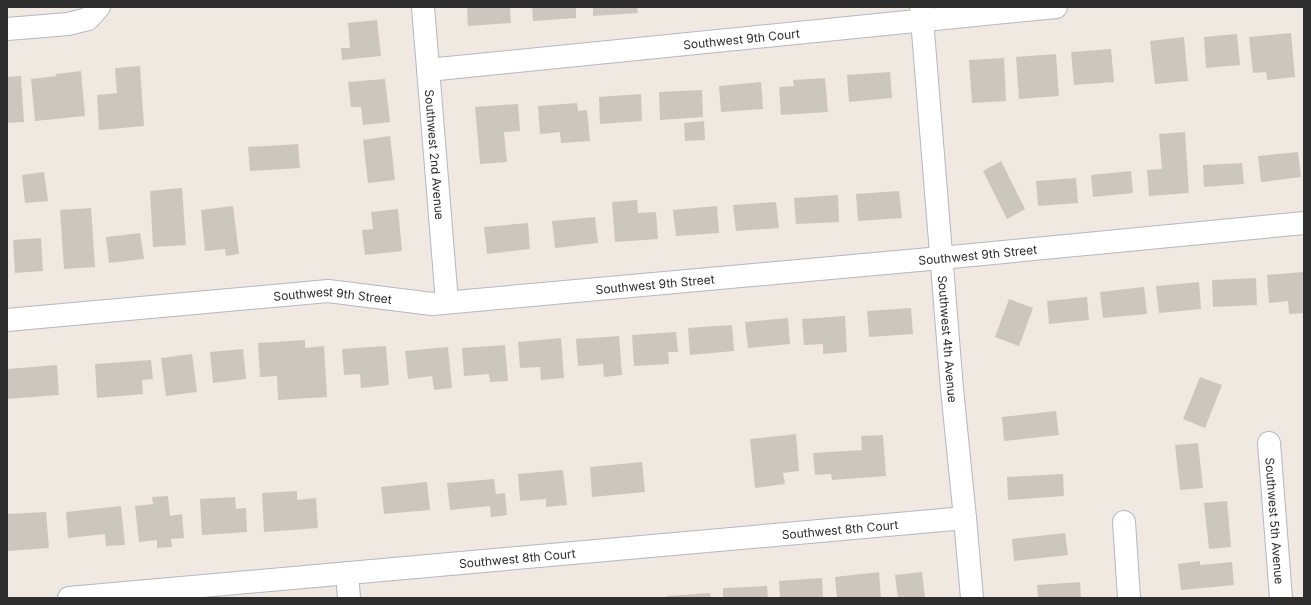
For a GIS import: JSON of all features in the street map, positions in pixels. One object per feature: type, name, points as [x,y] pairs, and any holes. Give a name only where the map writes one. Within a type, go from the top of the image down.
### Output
[{"type":"street","points":[[7,29],[68,24],[82,21],[88,19],[99,7]]},
{"type":"street","name":"Southwest 2nd Avenue","points":[[423,7],[447,302]]},
{"type":"street","name":"Southwest 9th Court","points":[[428,70],[921,14],[1056,7]]},
{"type":"street","name":"Southwest 4th Avenue","points":[[921,14],[952,389],[972,598]]},
{"type":"street","name":"Southwest 9th Street","points":[[7,320],[328,291],[432,304],[941,258],[1304,223]]},
{"type":"street","name":"Southwest 5th Avenue","points":[[1269,443],[1281,598]]},
{"type":"street","name":"Southwest 8th Court","points":[[69,598],[965,518]]},
{"type":"street","points":[[1124,522],[1129,598]]},
{"type":"street","points":[[347,573],[349,598]]},
{"type":"building","points":[[467,7],[510,7],[511,23],[468,26]]},
{"type":"building","points":[[532,7],[576,7],[576,18],[533,21]]},
{"type":"building","points":[[593,7],[637,7],[638,13],[593,16]]},
{"type":"building","points":[[377,20],[381,56],[342,60],[341,48],[350,48],[348,23]]},
{"type":"building","points":[[1291,33],[1295,77],[1267,80],[1266,72],[1253,73],[1249,37]]},
{"type":"building","points":[[1237,34],[1240,65],[1206,68],[1204,37]]},
{"type":"building","points":[[1184,37],[1188,81],[1155,84],[1150,41]]},
{"type":"building","points":[[1111,49],[1114,82],[1074,85],[1071,52]]},
{"type":"building","points":[[1056,54],[1059,96],[1019,99],[1016,57]]},
{"type":"building","points":[[1004,58],[1006,101],[972,103],[969,60]]},
{"type":"building","points":[[140,66],[144,126],[99,130],[97,95],[117,93],[115,68]]},
{"type":"building","points":[[81,71],[85,116],[35,121],[31,79]]},
{"type":"building","points":[[890,72],[892,98],[849,102],[847,75]]},
{"type":"building","points":[[21,76],[24,122],[7,123],[7,77]]},
{"type":"building","points":[[825,78],[828,112],[781,115],[779,87],[794,86],[793,80]]},
{"type":"building","points":[[385,79],[390,122],[363,125],[361,107],[351,107],[348,82]]},
{"type":"building","points":[[761,82],[763,109],[721,112],[719,86]]},
{"type":"building","points":[[702,90],[703,117],[660,120],[659,92]]},
{"type":"building","points":[[641,94],[642,121],[600,124],[599,97]]},
{"type":"building","points":[[577,103],[578,111],[587,110],[590,141],[561,143],[560,132],[540,134],[538,106]]},
{"type":"building","points":[[518,104],[520,131],[504,132],[507,162],[480,164],[475,107]]},
{"type":"building","points":[[704,121],[705,140],[685,141],[684,123]]},
{"type":"building","points":[[1185,132],[1189,193],[1149,196],[1147,170],[1162,169],[1159,134]]},
{"type":"building","points":[[390,136],[395,180],[368,183],[363,140]]},
{"type":"building","points":[[298,144],[300,168],[250,171],[248,147]]},
{"type":"building","points":[[1298,152],[1301,177],[1261,182],[1258,156]]},
{"type":"building","points":[[1001,161],[1025,209],[1007,219],[983,171]]},
{"type":"building","points":[[1242,163],[1244,184],[1204,187],[1203,165]]},
{"type":"building","points":[[1131,171],[1133,193],[1093,197],[1091,175]]},
{"type":"building","points":[[44,172],[48,201],[25,203],[22,175]]},
{"type":"building","points":[[1076,178],[1078,203],[1038,206],[1036,181]]},
{"type":"building","points":[[182,188],[186,245],[153,247],[150,191]]},
{"type":"building","points":[[899,191],[902,218],[858,221],[856,194]]},
{"type":"building","points":[[838,195],[839,222],[796,224],[794,198]]},
{"type":"building","points":[[637,200],[638,213],[656,212],[658,239],[615,242],[612,202]]},
{"type":"building","points":[[776,202],[779,228],[736,231],[733,205]]},
{"type":"building","points":[[233,206],[239,254],[226,256],[225,249],[205,251],[201,210]]},
{"type":"building","points":[[717,206],[719,233],[676,236],[673,210]]},
{"type":"building","points":[[91,208],[95,267],[64,269],[60,210]]},
{"type":"building","points":[[398,209],[402,251],[365,255],[362,230],[373,229],[371,212]]},
{"type":"building","points":[[595,217],[598,243],[555,248],[552,221]]},
{"type":"building","points":[[528,223],[530,249],[487,254],[484,227]]},
{"type":"building","points":[[140,233],[144,259],[109,263],[106,237]]},
{"type":"building","points":[[41,238],[43,271],[15,273],[13,240]]},
{"type":"building","points":[[1304,272],[1304,313],[1289,314],[1288,301],[1269,303],[1267,275]]},
{"type":"building","points":[[1256,278],[1257,305],[1213,307],[1212,280]]},
{"type":"building","points":[[1199,282],[1201,309],[1159,313],[1156,286]]},
{"type":"building","points":[[1144,287],[1147,314],[1103,318],[1100,292]]},
{"type":"building","points":[[1087,297],[1089,320],[1049,324],[1047,301]]},
{"type":"building","points":[[1009,299],[1033,308],[1019,346],[995,337]]},
{"type":"building","points":[[911,308],[913,334],[869,337],[867,311]]},
{"type":"building","points":[[845,316],[847,352],[823,354],[823,344],[804,345],[802,319]]},
{"type":"building","points":[[788,318],[790,344],[748,348],[745,322]]},
{"type":"building","points":[[732,325],[734,351],[690,355],[688,328]]},
{"type":"building","points":[[676,332],[678,352],[668,352],[669,364],[634,366],[632,335]]},
{"type":"building","points":[[619,336],[622,375],[604,377],[603,364],[578,366],[576,339]]},
{"type":"building","points":[[561,338],[564,378],[541,380],[540,367],[520,368],[518,342]]},
{"type":"building","points":[[305,340],[305,348],[324,346],[327,397],[278,400],[277,376],[260,377],[258,343]]},
{"type":"building","points":[[505,345],[508,381],[490,382],[489,374],[464,376],[462,348]]},
{"type":"building","points":[[386,346],[389,385],[361,388],[360,374],[344,375],[342,349]]},
{"type":"building","points":[[448,347],[452,388],[434,390],[432,376],[408,379],[405,351]]},
{"type":"building","points":[[243,349],[246,379],[213,383],[210,352]]},
{"type":"building","points":[[192,354],[197,392],[166,396],[161,358]]},
{"type":"building","points":[[151,360],[153,379],[142,380],[143,394],[97,398],[95,364]]},
{"type":"building","points":[[57,365],[59,395],[7,399],[7,369]]},
{"type":"building","points":[[1200,377],[1222,385],[1205,428],[1183,419]]},
{"type":"building","points":[[1056,411],[1059,435],[1004,441],[1002,417]]},
{"type":"building","points":[[796,434],[799,471],[783,473],[785,484],[755,488],[750,439]]},
{"type":"building","points":[[883,435],[886,476],[832,480],[831,474],[815,475],[813,453],[862,450],[861,436]]},
{"type":"building","points":[[1198,443],[1203,488],[1180,490],[1175,445]]},
{"type":"building","points":[[642,462],[645,492],[592,497],[590,467]]},
{"type":"building","points":[[563,470],[567,505],[546,507],[546,499],[520,501],[518,474]]},
{"type":"building","points":[[1063,474],[1064,496],[1008,500],[1007,477]]},
{"type":"building","points":[[494,479],[496,494],[505,493],[507,515],[491,517],[490,506],[450,510],[447,483]]},
{"type":"building","points":[[427,482],[430,510],[384,514],[381,487]]},
{"type":"building","points":[[297,491],[297,500],[316,498],[318,528],[264,532],[262,493]]},
{"type":"building","points":[[168,496],[170,516],[182,514],[184,538],[171,539],[172,547],[157,548],[157,540],[139,542],[135,506],[153,504],[152,497]]},
{"type":"building","points":[[235,497],[236,509],[246,508],[247,532],[202,535],[200,499]]},
{"type":"building","points":[[1227,501],[1231,547],[1209,549],[1204,503]]},
{"type":"building","points":[[121,506],[125,545],[106,546],[105,534],[68,538],[66,512]]},
{"type":"building","points":[[46,512],[49,548],[8,551],[7,514]]},
{"type":"building","points":[[1065,533],[1068,555],[1014,561],[1012,539]]},
{"type":"building","points":[[1200,561],[1200,565],[1232,562],[1234,585],[1181,590],[1178,564]]},
{"type":"building","points":[[879,572],[881,598],[837,598],[835,577]]},
{"type":"building","points":[[922,572],[925,598],[898,598],[895,575]]},
{"type":"building","points":[[822,578],[823,598],[780,598],[779,581]]},
{"type":"building","points":[[1080,582],[1081,598],[1038,598],[1037,585]]},
{"type":"building","points":[[767,586],[768,598],[723,598],[723,588]]},
{"type":"building","points":[[710,593],[711,598],[667,598],[667,596]]}]
